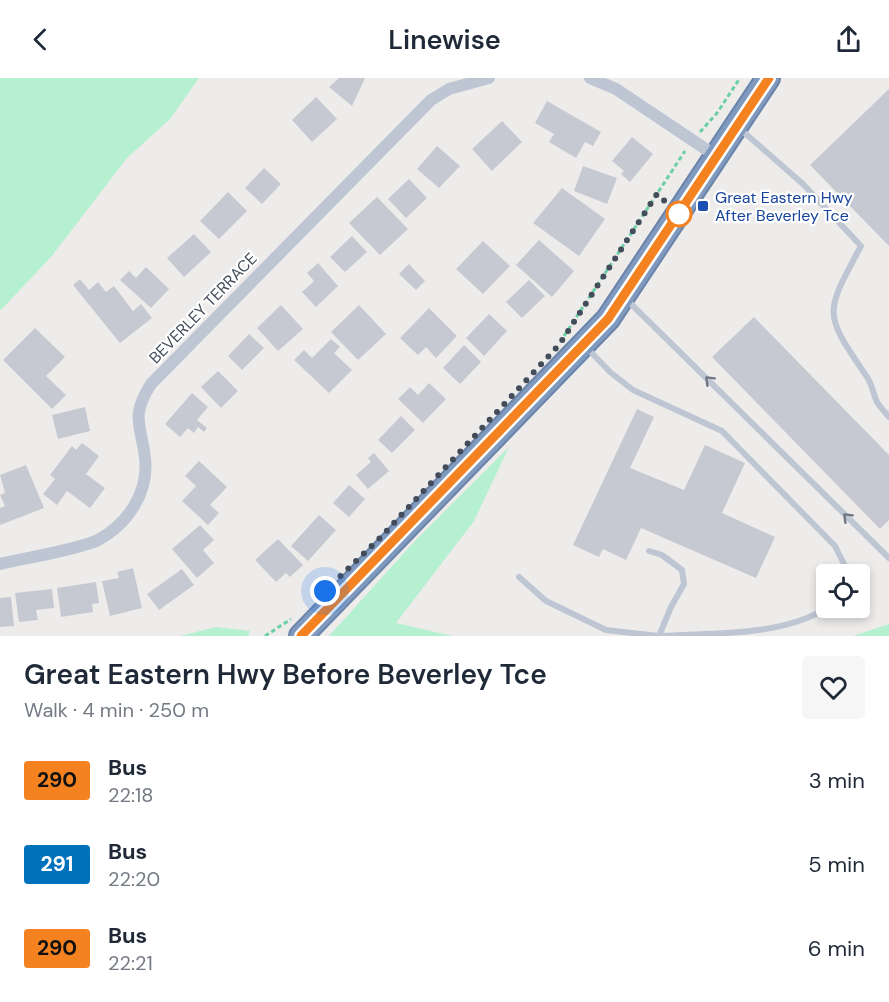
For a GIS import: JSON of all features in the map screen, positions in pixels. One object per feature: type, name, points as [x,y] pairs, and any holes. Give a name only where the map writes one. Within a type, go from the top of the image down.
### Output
[{"type":"highway","points":[[301,630],[584,345],[624,297],[768,78]]},
{"type":"street","name":"BEVERLEY TERRACE","points":[[0,564],[96,541],[118,527],[139,499],[145,479],[145,458],[137,426],[140,402],[151,384],[431,100],[449,89],[489,78]]},
{"type":"street","points":[[590,78],[616,89],[716,156]]},
{"type":"lane","points":[[737,126],[803,184],[861,246],[836,292],[832,315],[837,333],[874,387],[877,402],[889,417]]},
{"type":"lane","points":[[624,297],[889,558]]},
{"type":"lane","points":[[584,345],[620,381],[659,404],[722,431],[835,546],[844,564]]},
{"type":"lane","points":[[649,551],[662,555],[682,570],[684,584],[671,607],[660,636]]},
{"type":"lane","points":[[519,577],[546,601],[606,630],[660,636],[762,631],[816,615]]},
{"type":"path","points":[[559,345],[692,140],[717,113],[740,78]]},
{"type":"path","points":[[265,636],[301,630]]},
{"type":"green space","points":[[0,78],[199,78],[170,119],[127,158],[51,257],[0,311]]},
{"type":"green space","points":[[509,447],[474,521],[396,623],[453,636],[329,636],[414,542]]},
{"type":"green space","points":[[889,624],[889,636],[853,636]]},
{"type":"green space","points":[[216,627],[250,631],[248,636],[180,636]]},
{"type":"building","points":[[339,78],[365,78],[352,106],[329,87]]},
{"type":"building","points":[[889,89],[889,246],[810,165]]},
{"type":"building","points":[[316,97],[337,119],[312,142],[292,120]]},
{"type":"building","points":[[547,101],[601,132],[593,146],[585,142],[576,158],[549,142],[554,134],[535,123]]},
{"type":"building","points":[[502,121],[522,142],[492,171],[472,149]]},
{"type":"building","points":[[632,137],[653,154],[630,182],[621,174],[624,171],[612,161]]},
{"type":"building","points":[[437,146],[460,166],[439,188],[417,169]]},
{"type":"building","points":[[583,166],[617,178],[607,204],[574,191]]},
{"type":"building","points":[[264,168],[281,184],[262,204],[245,188]]},
{"type":"building","points":[[409,179],[427,198],[406,218],[388,199]]},
{"type":"building","points":[[562,188],[605,219],[579,256],[533,223]]},
{"type":"building","points":[[228,192],[247,211],[219,239],[200,221]]},
{"type":"building","points":[[377,197],[408,229],[380,255],[349,223]]},
{"type":"building","points":[[194,234],[211,252],[184,277],[167,258]]},
{"type":"building","points":[[352,236],[367,252],[345,272],[330,257]]},
{"type":"building","points":[[539,240],[574,271],[552,297],[516,265]]},
{"type":"building","points":[[483,241],[510,266],[483,294],[456,269]]},
{"type":"building","points":[[318,263],[338,286],[316,307],[302,292],[314,281],[307,273]]},
{"type":"building","points":[[409,264],[425,281],[416,290],[399,274]]},
{"type":"building","points":[[146,267],[169,289],[151,308],[120,280],[129,271],[136,278]]},
{"type":"building","points":[[80,279],[89,290],[98,282],[106,292],[114,286],[133,311],[141,304],[152,318],[120,343],[73,285]]},
{"type":"building","points":[[529,280],[545,296],[522,318],[506,302]]},
{"type":"building","points":[[281,305],[303,329],[278,351],[257,328]]},
{"type":"building","points":[[359,305],[386,334],[358,360],[331,332]]},
{"type":"building","points":[[429,308],[457,336],[436,358],[426,347],[418,355],[400,338]]},
{"type":"building","points":[[489,314],[507,331],[484,356],[466,338]]},
{"type":"building","points":[[754,317],[889,455],[889,520],[880,529],[712,357]]},
{"type":"building","points":[[35,328],[65,357],[46,376],[66,395],[52,409],[3,360]]},
{"type":"building","points":[[249,334],[264,348],[242,370],[228,356]]},
{"type":"building","points":[[331,339],[340,347],[334,353],[352,370],[329,393],[294,360],[304,350],[312,358]]},
{"type":"building","points":[[464,345],[481,362],[460,384],[443,368]]},
{"type":"building","points":[[218,371],[238,391],[221,408],[201,387]]},
{"type":"building","points":[[429,383],[446,399],[423,423],[398,399],[410,387],[418,395]]},
{"type":"building","points":[[192,393],[208,407],[197,420],[207,428],[204,432],[198,427],[194,433],[188,428],[180,437],[165,424]]},
{"type":"building","points":[[85,407],[90,431],[58,439],[52,415]]},
{"type":"building","points":[[637,409],[654,417],[630,468],[684,490],[705,445],[745,463],[722,513],[775,537],[756,578],[641,528],[626,560],[603,549],[599,557],[573,545]]},
{"type":"building","points":[[401,416],[415,430],[392,453],[378,440]]},
{"type":"building","points":[[82,443],[99,456],[86,474],[105,488],[90,508],[67,491],[57,505],[43,494],[55,479],[50,475],[72,446],[76,450]]},
{"type":"building","points":[[374,453],[389,471],[368,489],[356,475],[371,462],[368,458]]},
{"type":"building","points":[[199,461],[227,487],[210,505],[219,513],[208,525],[182,501],[196,486],[185,476]]},
{"type":"building","points":[[26,465],[44,508],[0,525],[0,508],[5,506],[0,495],[5,493],[0,475]]},
{"type":"building","points":[[349,485],[365,499],[349,517],[333,503]]},
{"type":"building","points":[[319,515],[336,530],[308,561],[291,546]]},
{"type":"building","points":[[200,525],[214,540],[203,550],[214,563],[197,578],[172,549]]},
{"type":"building","points":[[278,539],[303,565],[290,577],[286,573],[276,582],[255,560]]},
{"type":"building","points":[[133,568],[142,608],[110,616],[102,581],[119,578],[117,572]]},
{"type":"building","points":[[182,569],[194,585],[159,610],[147,594]]},
{"type":"building","points":[[96,582],[99,603],[92,604],[93,612],[61,617],[57,588]]},
{"type":"building","points":[[52,589],[54,608],[36,610],[38,620],[19,622],[15,593]]},
{"type":"building","points":[[11,597],[14,626],[0,627],[0,598]]},
{"type":"bus line","name":"290","points":[[301,636],[608,319],[628,293],[769,78]]},
{"type":"place","name":"Great Eastern Hwy After Beverley Tce","points":[[703,206]]},
{"type":"route","points":[[325,591],[381,537],[559,345],[657,194],[679,214]]}]
